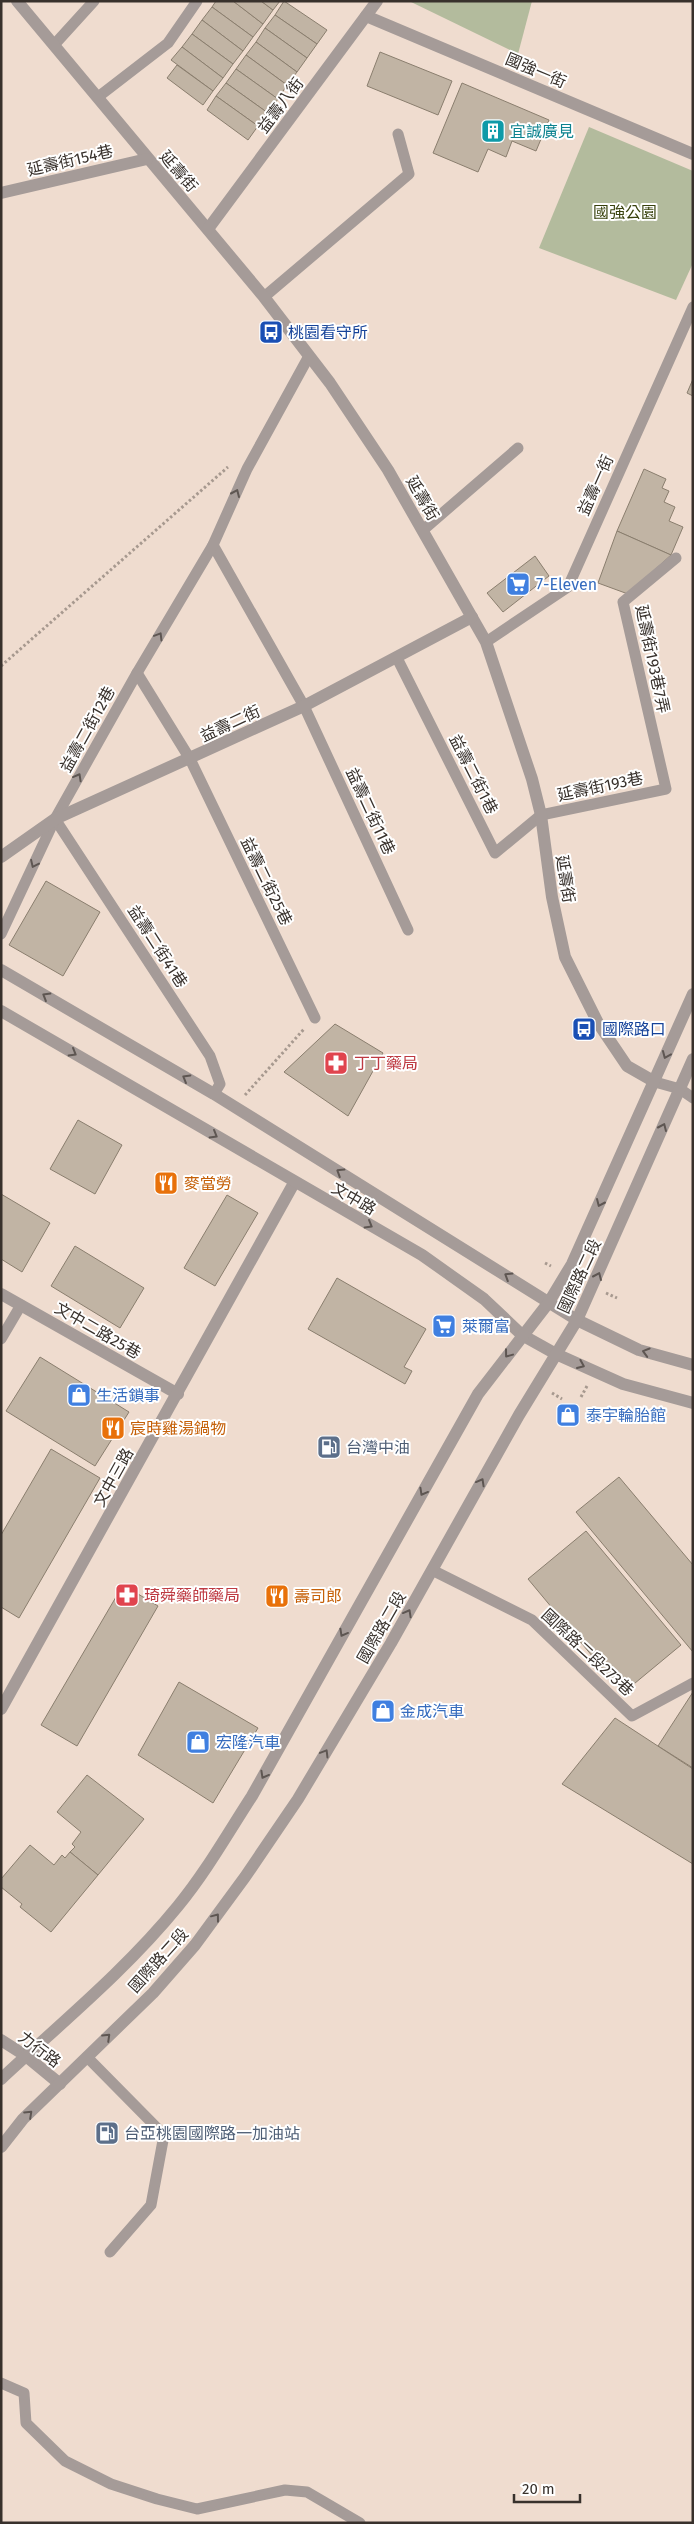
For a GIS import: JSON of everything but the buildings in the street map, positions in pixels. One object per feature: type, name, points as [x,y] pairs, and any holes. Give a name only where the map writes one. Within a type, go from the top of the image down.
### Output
[{"type":"street","name":"延壽街","points":[[17,1],[264,297],[362,427],[423,530],[486,642],[513,718],[541,816],[552,897],[565,958],[598,1023],[627,1066],[655,1082]]},
{"type":"street","name":"益壽八街","points":[[208,229],[377,1]]},
{"type":"street","name":"國強一街","points":[[366,16],[693,154]]},
{"type":"street","name":"延壽街154巷","points":[[1,193],[147,159]]},
{"type":"street","name":"益壽二街","points":[[1,857],[55,820],[304,706],[472,617]]},
{"type":"street","name":"文中路","points":[[1,970],[214,1094],[577,1320],[639,1350],[693,1365]]},
{"type":"street","name":"國際路二段","points":[[1,2079],[140,1948],[178,1906],[257,1788],[478,1394],[549,1302],[578,1252],[693,994]]},
{"type":"street","name":"文中路","points":[[1,1010],[294,1183],[422,1255],[484,1299],[522,1335],[556,1354],[623,1384],[693,1403]]},
{"type":"street","name":"國際路二段","points":[[1,2147],[23,2119],[171,1973],[195,1945],[246,1877],[303,1790],[391,1643],[518,1416],[577,1320],[693,1059]]},
{"type":"street","name":"文中三路","points":[[1,1708],[178,1394],[294,1183]]},
{"type":"street","name":"文中二路25巷","points":[[1,1294],[178,1394]]},
{"type":"street","name":"力行路","points":[[1,2040],[26,2056],[60,2084]]},
{"type":"lane","points":[[54,45],[94,1]]},
{"type":"lane","points":[[98,97],[168,43],[197,1]]},
{"type":"lane","points":[[264,297],[409,174],[398,134]]},
{"type":"lane","name":"益壽一街","points":[[486,642],[568,587],[693,307]]},
{"type":"lane","name":"益壽二街12巷","points":[[1,934],[55,820],[137,673],[213,545],[247,469],[309,356]]},
{"type":"lane","points":[[423,530],[518,448]]},
{"type":"lane","points":[[213,545],[304,706]]},
{"type":"lane","name":"延壽街193巷7弄","points":[[666,789],[623,602],[676,558]]},
{"type":"lane","name":"益壽二街1巷","points":[[397,658],[495,853],[541,816]]},
{"type":"lane","name":"益壽二街25巷","points":[[137,673],[190,759],[315,1018]]},
{"type":"lane","name":"益壽二街11巷","points":[[304,706],[408,930]]},
{"type":"lane","name":"延壽街193巷","points":[[541,816],[666,789]]},
{"type":"lane","name":"益壽二街41巷","points":[[55,820],[210,1056],[220,1084],[214,1094]]},
{"type":"lane","points":[[655,1082],[680,1089],[693,1098]]},
{"type":"lane","points":[[1,1339],[21,1305]]},
{"type":"lane","name":"國際路二段273巷","points":[[432,1570],[532,1620],[632,1716],[693,1683]]},
{"type":"lane","points":[[87,2057],[164,2135],[151,2205],[110,2252]]},
{"type":"lane","points":[[1,2383],[24,2393],[26,2423],[65,2461],[111,2484],[197,2509],[285,2490],[307,2492],[360,2523]]},
{"type":"path","points":[[1,666],[231,465]]},
{"type":"path","points":[[234,1107],[315,1018]]},
{"type":"green space","points":[[409,1],[532,1],[518,54]]},
{"type":"green space","name":"國強公園","points":[[589,127],[693,171],[693,263],[676,300],[539,248]]},
{"type":"place","name":"宜誠廣見","points":[[493,131]]},
{"type":"place","name":"桃園看守所","points":[[271,332]]},
{"type":"place","name":"7-Eleven","points":[[518,584]]},
{"type":"place","name":"國際路口","points":[[584,1029]]},
{"type":"place","name":"丁丁藥局","points":[[336,1063]]},
{"type":"place","name":"麥當勞","points":[[166,1183]]},
{"type":"place","name":"萊爾富","points":[[444,1326]]},
{"type":"place","name":"生活鎖事","points":[[79,1395]]},
{"type":"place","name":"泰宇輪胎館","points":[[568,1415]]},
{"type":"place","name":"宸時雞湯鍋物","points":[[113,1428]]},
{"type":"place","name":"台灣中油","points":[[329,1447]]},
{"type":"place","name":"琦舜藥師藥局","points":[[127,1595]]},
{"type":"place","name":"壽司郎","points":[[277,1596]]},
{"type":"place","name":"金成汽車","points":[[383,1711]]},
{"type":"place","name":"宏隆汽車","points":[[198,1742]]},
{"type":"place","name":"台亞桃園國際路一加油站","points":[[107,2133]]}]
